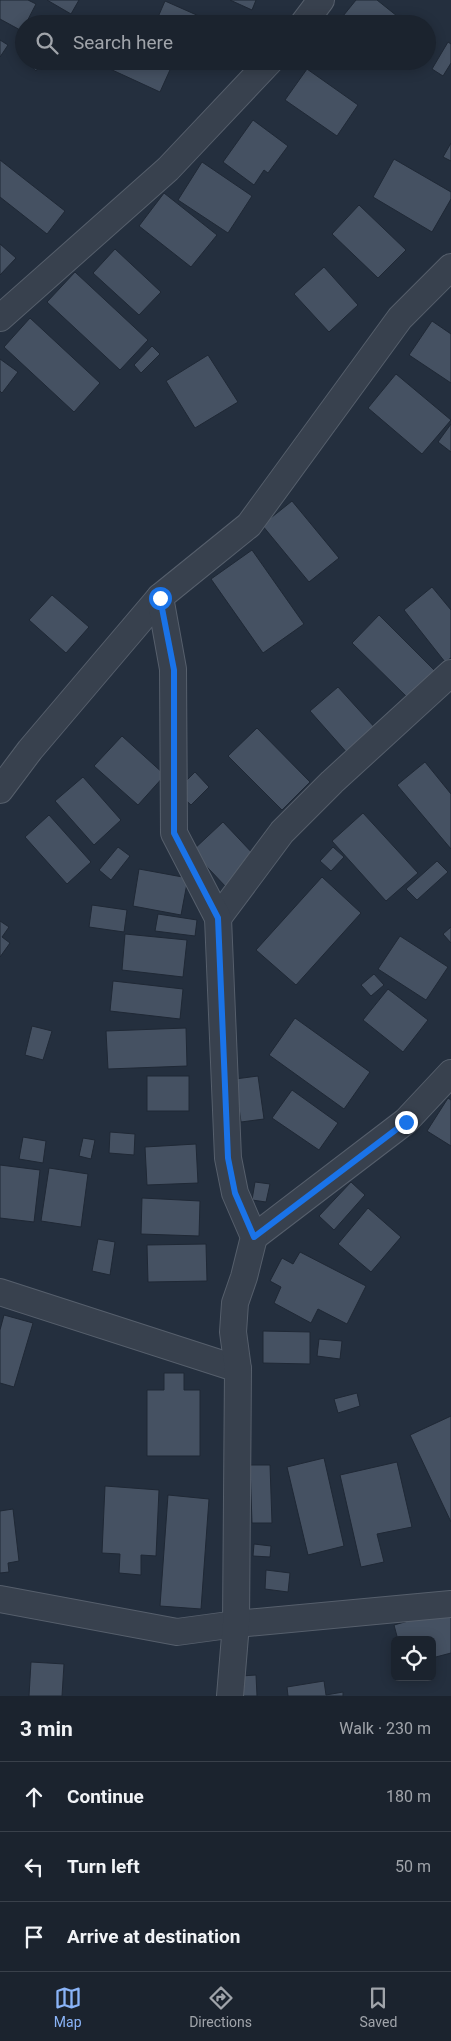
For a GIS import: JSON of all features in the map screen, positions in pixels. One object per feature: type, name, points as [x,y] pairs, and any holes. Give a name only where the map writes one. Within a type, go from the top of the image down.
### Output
[{"type":"street","points":[[310,15],[321,0]]},
{"type":"street","points":[[0,318],[168,169],[262,70]]},
{"type":"street","points":[[0,790],[30,750],[160,598],[249,525],[400,318],[451,267]]},
{"type":"street","points":[[160,598],[174,670],[174,833],[218,918],[228,1158],[235,1193],[254,1237],[235,1303],[233,1332],[238,1368],[236,1624],[230,1696]]},
{"type":"street","points":[[218,918],[282,832],[332,782],[451,673]]},
{"type":"street","points":[[254,1237],[406,1122],[451,1073]]},
{"type":"street","points":[[0,1292],[238,1368]]},
{"type":"street","points":[[0,1599],[177,1632],[236,1624],[451,1604]]},
{"type":"building","points":[[0,0],[28,0],[36,4],[30,15],[15,15],[15,27],[0,19]]},
{"type":"building","points":[[47,0],[79,0],[71,14]]},
{"type":"building","points":[[230,0],[256,0],[252,10]]},
{"type":"building","points":[[356,0],[377,0],[396,15],[344,15]]},
{"type":"building","points":[[165,1],[197,15],[159,15]]},
{"type":"building","points":[[0,40],[8,45],[0,57]]},
{"type":"building","points":[[448,42],[451,44],[451,63],[443,76],[434,70],[436,70],[436,62]]},
{"type":"building","points":[[112,70],[170,70],[160,92]]},
{"type":"building","points":[[306,70],[308,70],[358,105],[337,136],[285,100]]},
{"type":"building","points":[[253,120],[288,146],[268,173],[264,170],[254,185],[223,162]]},
{"type":"building","points":[[451,143],[451,161],[443,157]]},
{"type":"building","points":[[394,159],[451,192],[451,199],[432,232],[373,197]]},
{"type":"building","points":[[0,160],[65,211],[47,234],[0,197]]},
{"type":"building","points":[[202,162],[252,196],[228,233],[178,200]]},
{"type":"building","points":[[164,193],[217,235],[191,267],[139,226]]},
{"type":"building","points":[[359,205],[406,250],[378,278],[332,234]]},
{"type":"building","points":[[0,244],[16,258],[0,275]]},
{"type":"building","points":[[115,249],[161,292],[139,315],[93,273]]},
{"type":"building","points":[[324,267],[358,305],[329,332],[294,294]]},
{"type":"building","points":[[75,272],[148,340],[120,370],[47,302]]},
{"type":"building","points":[[30,318],[100,383],[74,412],[4,347]]},
{"type":"building","points":[[432,321],[451,334],[451,383],[409,355]]},
{"type":"building","points":[[152,346],[160,354],[141,373],[134,365]]},
{"type":"building","points":[[208,355],[238,402],[195,428],[166,381]]},
{"type":"building","points":[[0,359],[18,372],[2,393],[0,391]]},
{"type":"building","points":[[396,374],[451,420],[422,454],[368,408]]},
{"type":"building","points":[[451,424],[451,452],[438,442]]},
{"type":"building","points":[[292,501],[339,558],[309,582],[262,525]]},
{"type":"building","points":[[252,550],[304,624],[263,653],[211,579]]},
{"type":"building","points":[[432,587],[451,610],[451,658],[445,662],[404,610]]},
{"type":"building","points":[[52,595],[89,627],[66,653],[29,620]]},
{"type":"building","points":[[379,615],[435,671],[408,698],[352,643]]},
{"type":"building","points":[[338,687],[377,730],[349,755],[310,711]]},
{"type":"building","points":[[257,728],[310,782],[282,810],[228,756]]},
{"type":"building","points":[[122,736],[165,775],[138,805],[94,766]]},
{"type":"building","points":[[425,762],[451,794],[451,849],[397,785]]},
{"type":"building","points":[[195,772],[209,787],[191,805],[176,791]]},
{"type":"building","points":[[83,777],[121,820],[94,845],[55,801]]},
{"type":"building","points":[[363,813],[418,873],[386,901],[332,841]]},
{"type":"building","points":[[49,815],[91,862],[67,884],[25,837]]},
{"type":"building","points":[[223,822],[257,858],[226,887],[192,851]]},
{"type":"building","points":[[118,847],[130,856],[111,880],[99,870]]},
{"type":"building","points":[[333,847],[344,857],[331,871],[320,861]]},
{"type":"building","points":[[437,861],[448,872],[417,900],[406,889]]},
{"type":"building","points":[[139,869],[188,878],[181,915],[133,906]]},
{"type":"building","points":[[322,877],[361,913],[296,985],[256,950]]},
{"type":"building","points":[[92,905],[127,910],[124,932],[89,927]]},
{"type":"building","points":[[158,914],[197,920],[195,936],[155,931]]},
{"type":"building","points":[[0,921],[9,927],[2,937],[10,943],[0,957]]},
{"type":"building","points":[[451,927],[451,943],[443,934]]},
{"type":"building","points":[[125,934],[187,940],[183,977],[122,970]]},
{"type":"building","points":[[400,936],[448,967],[426,1000],[378,969]]},
{"type":"building","points":[[374,974],[384,985],[371,996],[361,985]]},
{"type":"building","points":[[113,981],[183,989],[180,1019],[110,1011]]},
{"type":"building","points":[[388,989],[428,1020],[403,1052],[363,1020]]},
{"type":"building","points":[[295,1018],[370,1072],[344,1109],[269,1055]]},
{"type":"building","points":[[32,1026],[52,1031],[43,1060],[25,1055]]},
{"type":"building","points":[[186,1028],[187,1066],[108,1069],[106,1031]]},
{"type":"building","points":[[147,1076],[189,1076],[189,1111],[147,1111]]},
{"type":"building","points":[[258,1076],[264,1119],[241,1122],[235,1079]]},
{"type":"building","points":[[292,1090],[338,1123],[319,1150],[272,1118]]},
{"type":"building","points":[[448,1098],[451,1100],[451,1146],[427,1131]]},
{"type":"building","points":[[110,1132],[135,1134],[134,1155],[109,1153]]},
{"type":"building","points":[[23,1137],[46,1141],[43,1163],[19,1159]]},
{"type":"building","points":[[83,1138],[95,1140],[91,1159],[79,1156]]},
{"type":"building","points":[[196,1144],[198,1183],[147,1185],[145,1147]]},
{"type":"building","points":[[0,1165],[40,1170],[34,1222],[0,1218]]},
{"type":"building","points":[[49,1168],[88,1174],[81,1227],[41,1221]]},
{"type":"building","points":[[255,1182],[270,1184],[266,1202],[252,1200]]},
{"type":"building","points":[[351,1182],[365,1195],[334,1230],[319,1216]]},
{"type":"building","points":[[142,1198],[200,1201],[199,1236],[141,1234]]},
{"type":"building","points":[[368,1208],[401,1237],[371,1272],[338,1244]]},
{"type":"building","points":[[98,1239],[115,1242],[110,1275],[92,1271]]},
{"type":"building","points":[[206,1244],[207,1281],[148,1282],[147,1245]]},
{"type":"building","points":[[300,1252],[366,1286],[347,1324],[318,1309],[311,1323],[274,1303],[281,1287],[270,1281],[282,1258],[293,1264]]},
{"type":"building","points":[[4,1315],[33,1323],[14,1387],[0,1383],[0,1330]]},
{"type":"building","points":[[263,1331],[310,1332],[310,1364],[263,1363]]},
{"type":"building","points":[[319,1339],[342,1341],[340,1359],[317,1356]]},
{"type":"building","points":[[164,1373],[184,1373],[184,1390],[200,1390],[200,1456],[147,1456],[147,1390],[164,1390]]},
{"type":"building","points":[[357,1393],[360,1406],[338,1413],[334,1399]]},
{"type":"building","points":[[451,1416],[451,1522],[410,1435]]},
{"type":"building","points":[[324,1458],[344,1546],[308,1555],[287,1467]]},
{"type":"building","points":[[397,1462],[412,1527],[377,1534],[384,1562],[361,1567],[340,1475]]},
{"type":"building","points":[[250,1465],[270,1465],[272,1523],[252,1523]]},
{"type":"building","points":[[105,1486],[159,1490],[156,1556],[141,1555],[141,1575],[119,1573],[120,1554],[102,1553]]},
{"type":"building","points":[[168,1495],[209,1499],[201,1609],[160,1606]]},
{"type":"building","points":[[13,1509],[19,1561],[8,1563],[9,1572],[0,1573],[0,1511]]},
{"type":"building","points":[[254,1544],[271,1546],[270,1557],[253,1556]]},
{"type":"building","points":[[266,1570],[290,1573],[288,1592],[265,1589]]},
{"type":"building","points":[[451,1609],[451,1653],[436,1657],[436,1636],[397,1636],[394,1625]]},
{"type":"building","points":[[31,1662],[64,1664],[62,1696],[29,1696]]},
{"type":"building","points":[[256,1675],[257,1696],[242,1696],[241,1676]]},
{"type":"building","points":[[324,1681],[326,1695],[343,1692],[343,1696],[288,1696],[287,1687]]},
{"type":"route","points":[[160,598],[174,670],[174,833],[218,918],[228,1158],[235,1193],[254,1237],[406,1122]]}]
